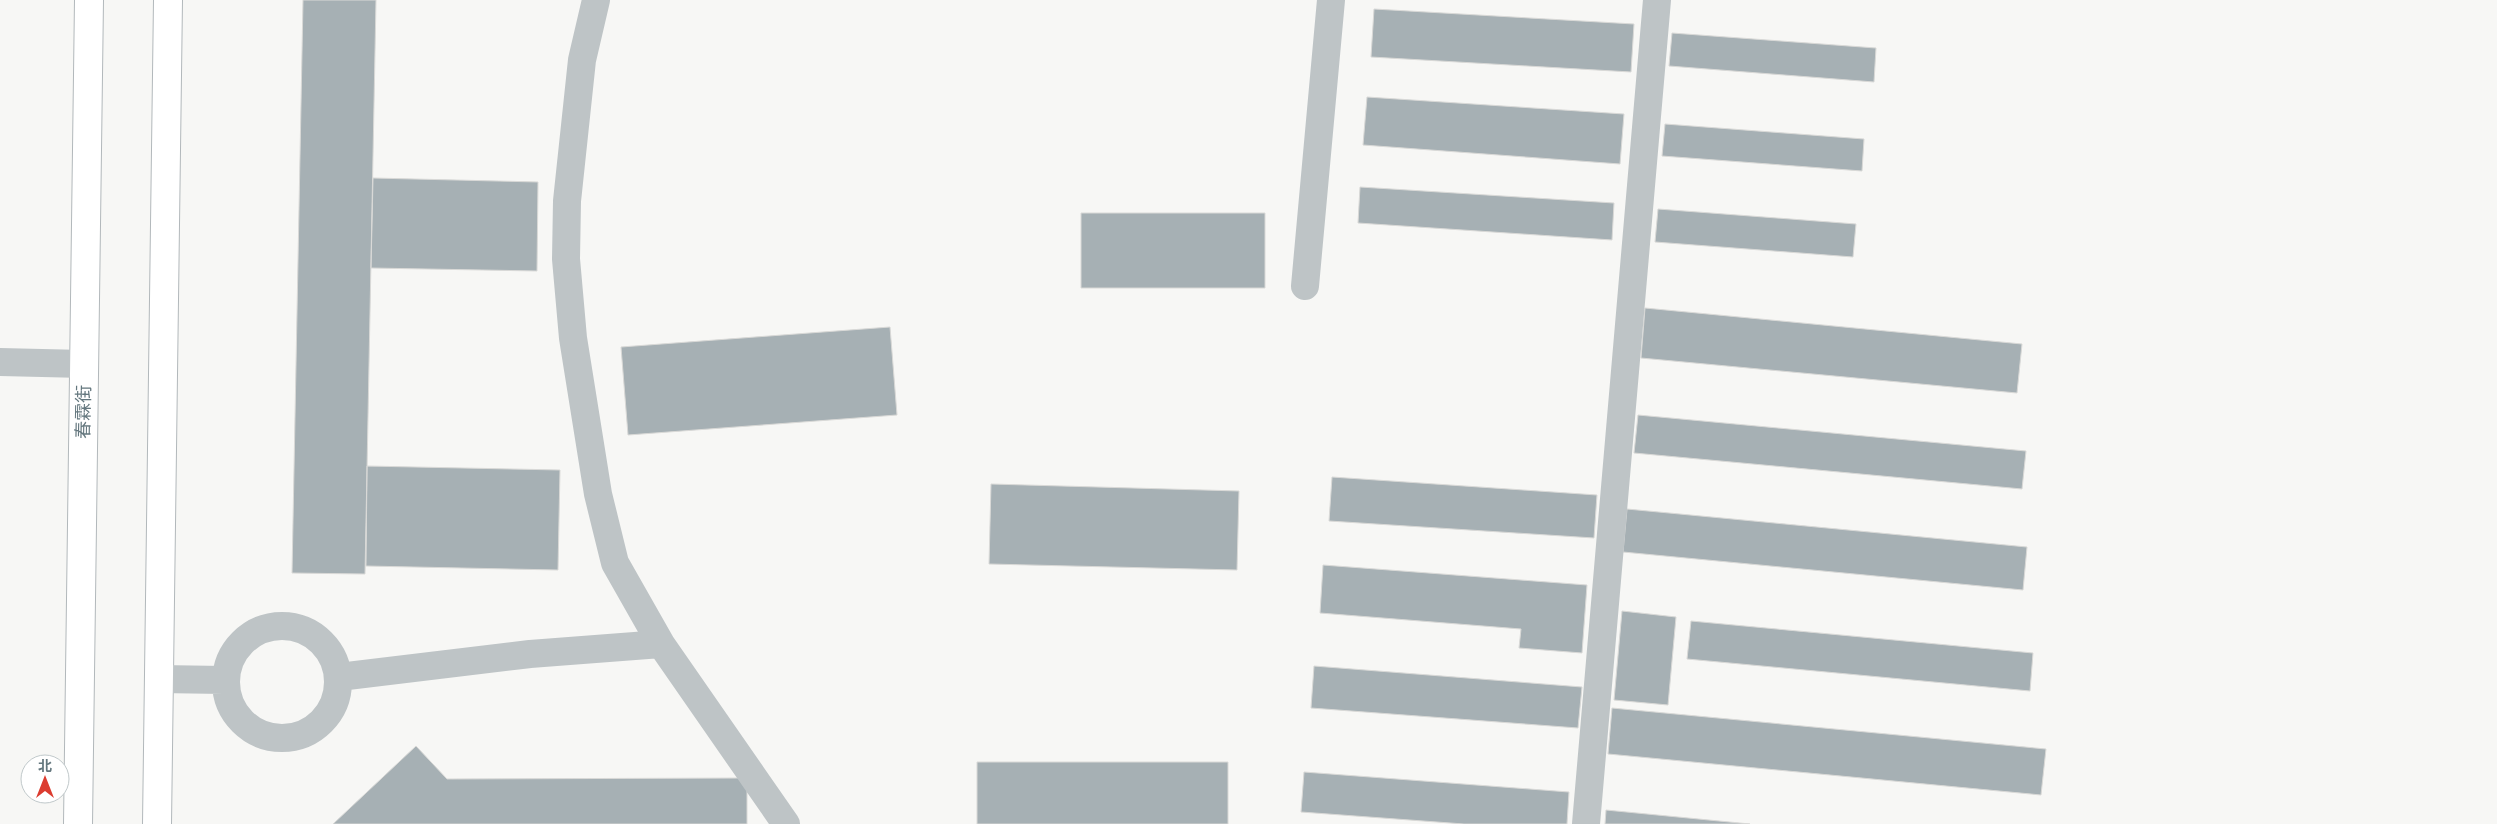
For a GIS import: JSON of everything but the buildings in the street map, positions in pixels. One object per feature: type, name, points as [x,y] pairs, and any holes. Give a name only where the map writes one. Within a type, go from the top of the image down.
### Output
[{"type":"main road","name":"春霖街","points":[[78,824],[89,0]]},
{"type":"main road","points":[[157,824],[168,0]]},
{"type":"street","points":[[596,0],[582,60],[567,201],[566,259],[574,338],[598,494],[616,563],[661,644],[786,824]]},
{"type":"street","points":[[1305,286],[1331,0]]},
{"type":"street","points":[[1586,824],[1657,0]]},
{"type":"street","points":[[0,362],[84,364]]},
{"type":"street","points":[[285,625],[303,629],[318,638],[328,650],[339,677],[338,692],[333,706],[322,722],[306,733],[287,738],[268,737],[250,729],[236,716],[228,699],[224,680],[229,662],[238,646],[251,634],[268,627],[285,625]]},
{"type":"street","points":[[339,677],[530,654],[661,644]]},
{"type":"street","points":[[159,679],[224,680]]}]
